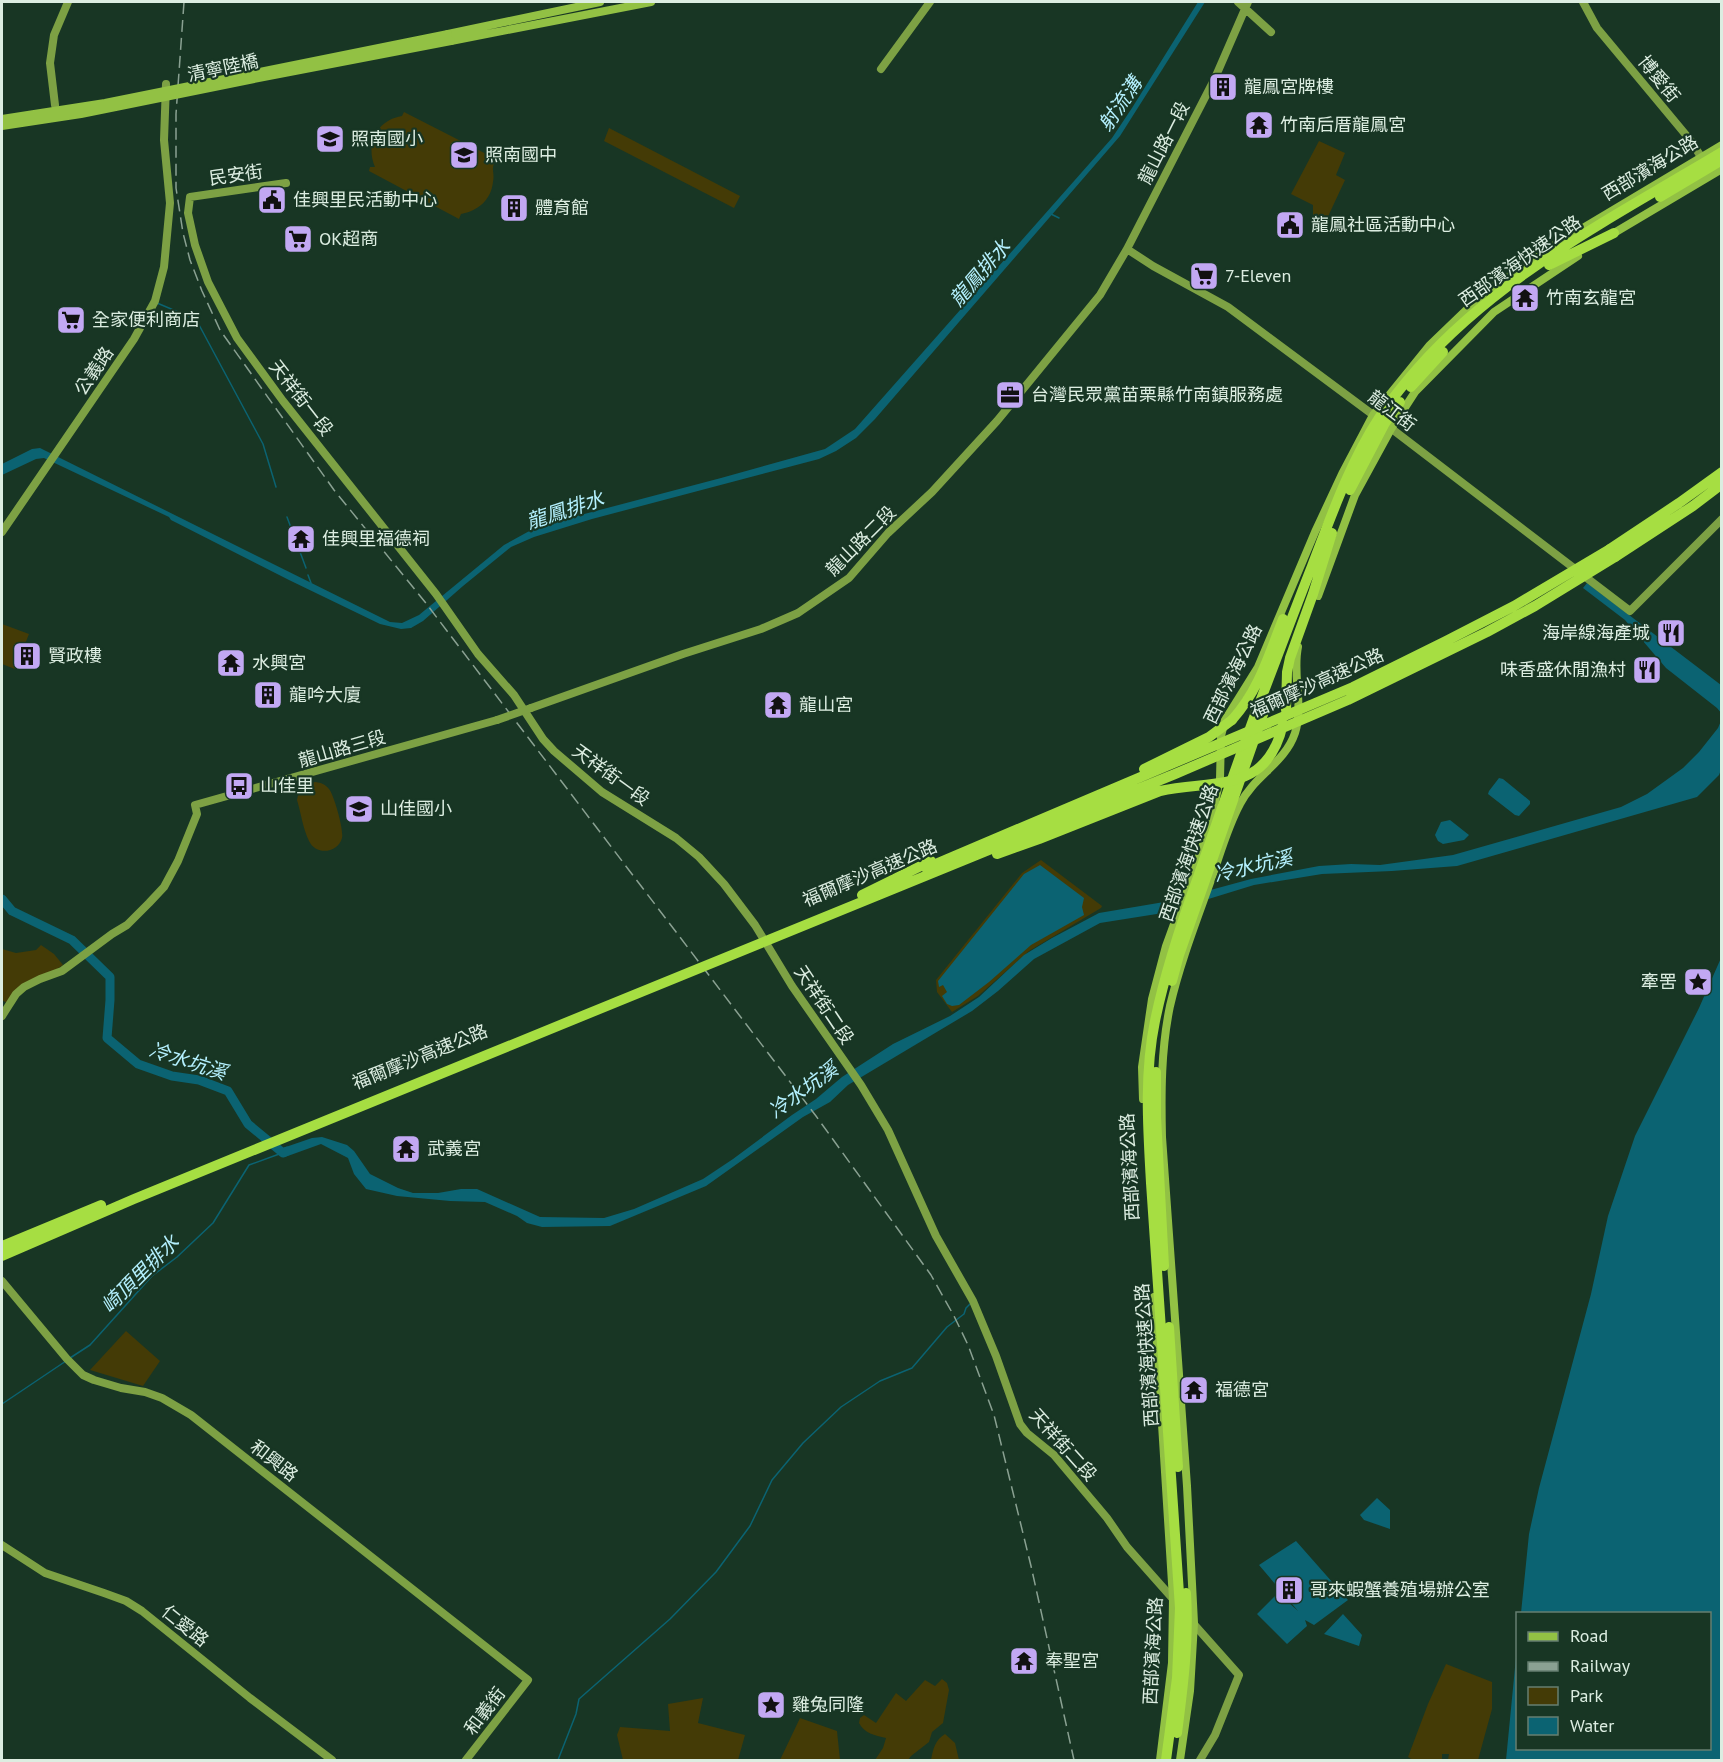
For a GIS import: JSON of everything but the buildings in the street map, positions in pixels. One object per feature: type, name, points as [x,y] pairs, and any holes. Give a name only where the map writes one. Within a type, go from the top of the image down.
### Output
[{"type":"highway","name":"西部濱海快速公路","points":[[1382,421],[1467,327],[1494,304],[1549,265],[1706,165],[1722,152]]},
{"type":"highway","name":"西部濱海快速公路","points":[[1173,1761],[1191,1620],[1166,1296],[1157,1128],[1156,1062],[1161,1022],[1190,911],[1245,742],[1332,533],[1357,458],[1418,368],[1462,323],[1493,296],[1545,260],[1706,165],[1722,160]]},
{"type":"highway","points":[[1549,265],[1614,233]]},
{"type":"highway","points":[[1493,296],[1524,266]]},
{"type":"highway","name":"福爾摩沙高速公路","points":[[2,1256],[134,1199],[1175,774],[1359,695],[1535,606],[1613,553],[1722,472]]},
{"type":"highway","name":"福爾摩沙高速公路","points":[[2,1246],[855,898],[1353,687],[1613,553],[1693,506],[1722,484]]},
{"type":"highway","points":[[964,860],[982,859],[1039,839],[1160,791],[1224,784],[1237,781],[1257,770],[1279,739],[1286,710],[1286,685],[1290,658],[1332,533]]},
{"type":"highway","points":[[855,898],[1014,823],[1109,785],[1209,737],[1233,720],[1251,696],[1258,682],[1300,575],[1332,533]]},
{"type":"highway","name":"西部濱海快速公路","points":[[1166,1761],[1177,1678],[1176,1603],[1149,1139],[1149,1060],[1154,1022],[1173,950],[1190,911]]},
{"type":"highway","points":[[1158,1372],[1159,1286]]},
{"type":"highway","points":[[1175,1410],[1176,1337]]},
{"type":"main road","points":[[450,38],[600,2]]},
{"type":"main road","points":[[450,38],[651,2]]},
{"type":"main road","name":"清寧陸橋","points":[[2,119],[105,103],[450,38]]},
{"type":"main road","name":"清寧陸橋","points":[[2,126],[81,114],[450,38]]},
{"type":"main road","name":"西部濱海公路","points":[[1199,884],[1247,792],[1290,745],[1296,729],[1298,713],[1295,673],[1299,645],[1332,533],[1355,495],[1382,421],[1415,392],[1494,312],[1551,272],[1614,233],[1706,165],[1722,145]]},
{"type":"main road","name":"西部濱海公路","points":[[1180,1761],[1190,1691],[1193,1580],[1162,1137],[1161,1091],[1170,1006],[1184,958],[1190,911],[1199,884],[1216,800],[1220,779],[1221,736],[1225,720],[1258,667],[1343,472],[1382,421],[1429,345],[1483,294],[1606,214],[1706,165],[1722,169]]},
{"type":"main road","name":"西部濱海公路","points":[[1160,1761],[1172,1663],[1176,1603],[1145,1174],[1143,1067],[1152,999],[1166,946],[1190,911]]},
{"type":"street","points":[[55,105],[50,63],[54,35],[68,2]]},
{"type":"street","points":[[881,69],[930,2]]},
{"type":"street","points":[[1238,2],[1247,5],[1271,32]]},
{"type":"street","name":"博愛街","points":[[1583,2],[1597,28],[1692,141],[1706,165]]},
{"type":"street","name":"龍山路一段","points":[[1100,295],[1127,249],[1215,78],[1247,5]]},
{"type":"street","name":"公義路","points":[[2,532],[134,339],[156,297],[165,257],[169,195],[164,140],[166,84]]},
{"type":"street","name":"民安街","points":[[190,197],[286,183]]},
{"type":"street","name":"天祥街一段","points":[[190,197],[188,213],[195,245],[208,282],[237,338],[288,407],[436,594],[478,654],[514,695],[543,739],[602,792],[676,838],[699,857],[724,884],[775,956]]},
{"type":"street","name":"龍江街","points":[[1127,249],[1228,307],[1382,421],[1630,611],[1722,521]]},
{"type":"street","name":"龍山路二段","points":[[497,720],[761,629],[798,613],[834,589],[849,578],[888,533],[932,492],[987,432],[1100,295]]},
{"type":"street","name":"龍山路三段","points":[[2,1016],[16,994],[24,987],[62,971],[127,925],[164,887],[188,838],[196,814],[195,805],[497,720]]},
{"type":"street","name":"天祥街二段","points":[[775,956],[792,986],[861,1086],[888,1130],[928,1221],[973,1301],[996,1356],[1020,1424],[1060,1463],[1107,1518],[1128,1547],[1239,1675],[1215,1735],[1200,1761]]},
{"type":"street","name":"和興路","points":[[2,1281],[83,1375],[93,1380],[162,1398],[191,1415],[528,1680]]},
{"type":"street","name":"仁愛路","points":[[2,1545],[45,1573],[126,1601],[142,1611],[332,1761]]},
{"type":"street","name":"和義街","points":[[466,1761],[528,1680]]},
{"type":"green space","points":[[404,112],[496,159],[493,166],[492,188],[483,204],[461,214],[459,219],[369,171],[370,167],[375,167],[371,150],[375,134],[386,122],[402,116]]},
{"type":"green space","points":[[609,128],[740,196],[734,208],[604,141]]},
{"type":"green space","points":[[1319,141],[1345,153],[1336,175],[1345,180],[1325,223],[1313,218],[1313,205],[1291,194]]},
{"type":"green space","points":[[2,624],[29,634],[15,669],[2,664]]},
{"type":"green space","points":[[316,782],[324,785],[331,792],[342,828],[340,843],[327,851],[317,849],[309,841],[297,800],[303,787]]},
{"type":"green space","points":[[1041,860],[1102,906],[1101,908],[1029,951],[978,996],[952,1012],[937,992],[936,980],[1022,873]]},
{"type":"green space","points":[[41,945],[54,954],[63,965],[7,1003],[2,1000],[2,949],[16,953],[36,950]]},
{"type":"green space","points":[[126,1331],[160,1361],[143,1386],[90,1370]]},
{"type":"green space","points":[[1446,1664],[1492,1682],[1492,1709],[1478,1760],[1448,1760],[1449,1754],[1442,1754],[1442,1760],[1413,1760],[1408,1757]]},
{"type":"green space","points":[[942,1679],[947,1683],[949,1690],[943,1723],[932,1732],[929,1742],[908,1760],[875,1760],[886,1738],[864,1730],[859,1723],[860,1718],[864,1715],[876,1723],[896,1693],[906,1701],[925,1680],[935,1686]]},
{"type":"green space","points":[[703,1698],[698,1723],[745,1735],[738,1760],[623,1760],[617,1735],[620,1727],[670,1731],[668,1704]]},
{"type":"green space","points":[[800,1718],[837,1731],[840,1760],[780,1760]]},
{"type":"green space","points":[[945,1734],[955,1743],[959,1760],[931,1760],[935,1745]]},
{"type":"water","points":[[1198,2],[1205,2],[1120,136],[856,438],[819,459],[592,519],[534,537],[511,547],[423,621],[411,628],[401,629],[380,624],[289,580],[169,517],[44,458],[36,459],[2,475],[2,464],[32,449],[40,448],[390,622],[402,623],[419,615],[504,545],[533,529],[825,449],[855,429],[1112,138]]},
{"type":"water","points":[[1587,583],[1721,685],[1722,714],[1666,668],[1625,620],[1583,588]]},
{"type":"water","points":[[1721,721],[1721,770],[1719,775],[1697,797],[1457,866],[1322,874],[1254,885],[1163,913],[1100,923],[1034,959],[972,1011],[848,1085],[830,1102],[803,1117],[706,1186],[610,1226],[542,1227],[527,1223],[485,1202],[397,1196],[366,1189],[354,1174],[348,1158],[321,1144],[285,1157],[277,1150],[312,1138],[322,1137],[347,1145],[370,1174],[413,1193],[477,1189],[540,1217],[604,1218],[634,1209],[703,1179],[816,1099],[842,1077],[893,1044],[950,1016],[979,997],[1024,955],[1099,913],[1170,901],[1251,879],[1319,866],[1380,865],[1453,855],[1621,807],[1647,794],[1683,768],[1699,752]]},
{"type":"water","points":[[1499,778],[1530,801],[1519,816],[1488,794]]},
{"type":"water","points":[[1450,820],[1469,835],[1464,840],[1443,844],[1435,835],[1441,822]]},
{"type":"water","points":[[1040,865],[1084,898],[1082,907],[1084,915],[1031,945],[959,1005],[947,1004],[942,996],[947,992],[943,985],[939,987],[938,981],[1024,874]]},
{"type":"water","points":[[1721,958],[1721,1760],[1506,1760],[1516,1657],[1516,1750],[1711,1750],[1711,1612],[1521,1612],[1529,1534],[1539,1488],[1591,1294],[1608,1216],[1635,1136],[1699,1008]]},
{"type":"water","points":[[1377,1498],[1390,1510],[1390,1529],[1364,1520],[1360,1515]]},
{"type":"water","points":[[1296,1541],[1348,1600],[1314,1625],[1305,1620],[1307,1626],[1287,1644],[1257,1614],[1278,1593],[1298,1611],[1259,1565]]},
{"type":"water","points":[[1343,1614],[1362,1635],[1359,1646],[1324,1634]]},
{"type":"waterway","name":"龍鳳排水","points":[[1051,214],[1059,218]]},
{"type":"waterway","points":[[157,303],[195,319],[198,323],[263,444],[276,487]]},
{"type":"waterway","points":[[287,517],[306,568]]},
{"type":"waterway","name":"龍鳳排水","points":[[308,575],[311,583]]},
{"type":"waterway","name":"冷水坑溪","points":[[2,899],[12,911],[72,940],[110,977],[107,1038],[138,1064],[172,1076],[199,1080],[228,1091],[248,1124],[283,1153],[287,1151]]},
{"type":"waterway","name":"崎頂里排水","points":[[70,1358],[90,1345],[152,1276],[177,1257],[213,1223],[249,1165],[282,1153]]},
{"type":"waterway","points":[[558,1760],[576,1714],[579,1699],[670,1619],[716,1572],[750,1526],[772,1480],[803,1443],[841,1407],[880,1381],[912,1368],[947,1327],[964,1314],[970,1304]]},
{"type":"waterway","name":"崎頂里排水","points":[[2,1404],[66,1361]]},
{"type":"railway","points":[[184,2],[176,114],[176,188],[190,260],[220,330],[334,490],[425,602],[816,1116],[931,1275],[968,1345],[994,1415],[1031,1566],[1074,1760]]},
{"type":"place","name":"龍鳳宮牌樓","points":[[1223,87]]},
{"type":"place","name":"竹南后厝龍鳳宮","points":[[1259,125]]},
{"type":"place","name":"照南國小","points":[[330,139]]},
{"type":"place","name":"照南國中","points":[[464,155]]},
{"type":"place","name":"佳興里民活動中心","points":[[272,200]]},
{"type":"place","name":"體育館","points":[[514,208]]},
{"type":"place","name":"龍鳳社區活動中心","points":[[1290,225]]},
{"type":"place","name":"OK超商","points":[[298,239]]},
{"type":"place","name":"7-Eleven","points":[[1204,276]]},
{"type":"place","name":"竹南玄龍宮","points":[[1525,298]]},
{"type":"place","name":"全家便利商店","points":[[71,320]]},
{"type":"place","name":"台灣民眾黨苗栗縣竹南鎮服務處","points":[[1010,395]]},
{"type":"place","name":"佳興里福德祠","points":[[301,539]]},
{"type":"place","name":"海岸線海產城","points":[[1671,633]]},
{"type":"place","name":"賢政樓","points":[[27,656]]},
{"type":"place","name":"水興宮","points":[[231,663]]},
{"type":"place","name":"味香盛休閒漁村","points":[[1647,670]]},
{"type":"place","name":"龍吟大廈","points":[[268,695]]},
{"type":"place","name":"龍山宮","points":[[778,705]]},
{"type":"place","name":"山佳里","points":[[239,786]]},
{"type":"place","name":"山佳國小","points":[[359,809]]},
{"type":"place","name":"牽罟","points":[[1698,982]]},
{"type":"place","name":"武義宮","points":[[406,1149]]},
{"type":"place","name":"福德宮","points":[[1194,1390]]},
{"type":"place","name":"哥來蝦蟹養殖場辦公室","points":[[1289,1590]]},
{"type":"place","name":"奉聖宮","points":[[1024,1661]]},
{"type":"place","name":"雞兔同隆","points":[[771,1705]]},
{"type":"water label","name":"射流溝","points":[[1120,104]]}]
